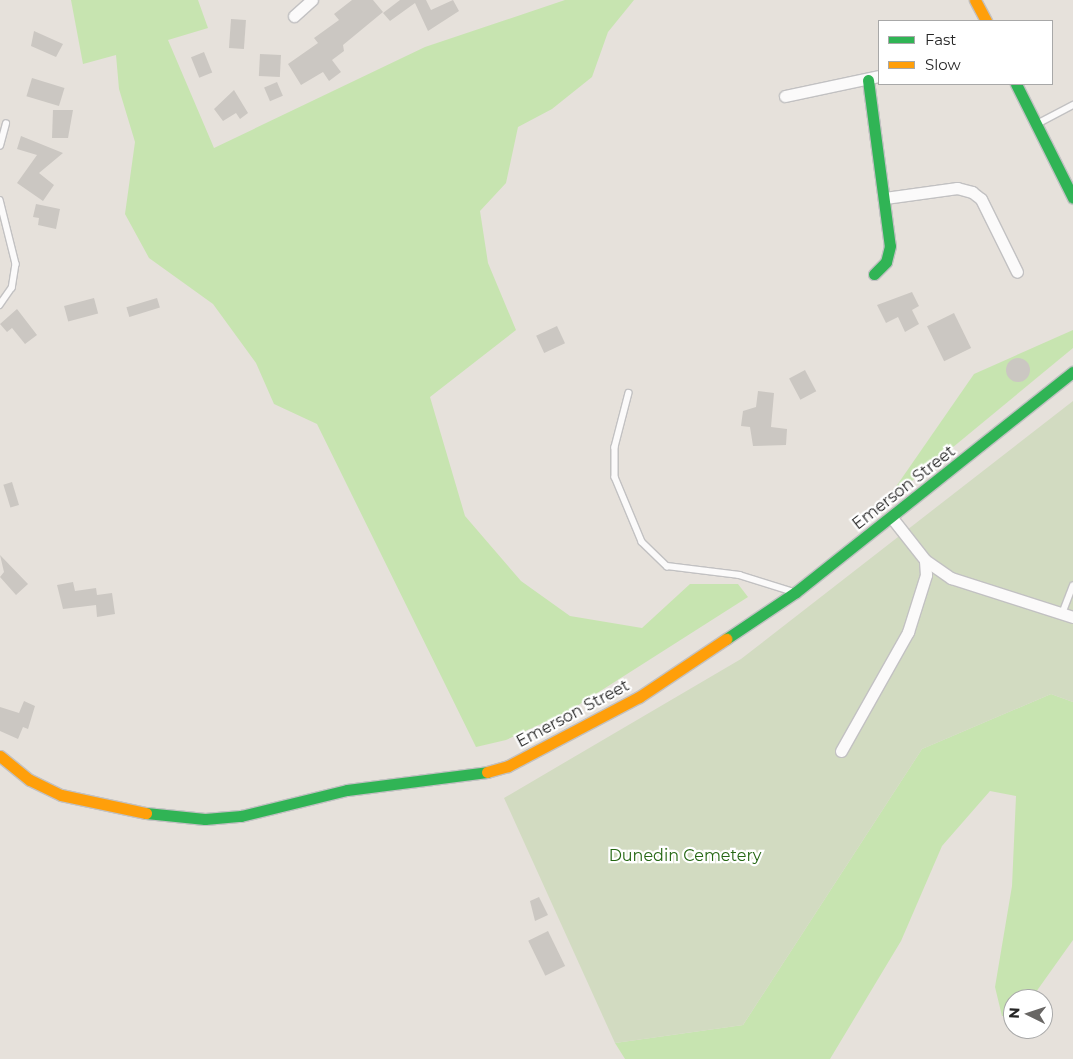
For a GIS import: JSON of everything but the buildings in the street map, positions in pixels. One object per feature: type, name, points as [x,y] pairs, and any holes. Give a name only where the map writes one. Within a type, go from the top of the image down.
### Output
[{"type":"street","points":[[294,16],[312,0]]},
{"type":"street","points":[[975,0],[985,20]]},
{"type":"street","points":[[785,96],[878,76]]},
{"type":"street","points":[[868,80],[885,198],[889,255],[874,274]]},
{"type":"street","points":[[1016,85],[1073,198]]},
{"type":"street","points":[[885,198],[957,188],[972,192],[980,199],[1017,272]]},
{"type":"street","name":"Emerson Street","points":[[0,756],[30,780],[61,796],[186,818],[242,816],[347,790],[474,776],[526,759],[608,716],[796,592],[892,518],[1073,372]]},
{"type":"street","points":[[892,518],[925,560],[950,578],[1067,616]]},
{"type":"street","points":[[841,751],[908,632],[926,575],[925,560]]},
{"type":"lane","points":[[1036,124],[1073,105]]},
{"type":"lane","points":[[0,146],[6,124]]},
{"type":"lane","points":[[0,200],[16,264],[12,288],[0,305]]},
{"type":"lane","points":[[629,393],[615,447],[615,476],[642,542],[667,566],[739,575],[796,592]]},
{"type":"lane","points":[[1067,616],[1073,586]]},
{"type":"green space","points":[[71,0],[198,0],[208,28],[168,40],[214,148],[425,47],[565,0],[634,0],[608,32],[592,77],[552,109],[518,127],[506,183],[480,211],[488,263],[516,330],[430,397],[465,516],[521,581],[570,616],[642,628],[690,584],[738,584],[748,597],[569,711],[506,740],[476,747],[317,424],[274,404],[256,363],[213,304],[149,258],[125,214],[135,142],[119,89],[116,55],[83,64]]},
{"type":"green space","points":[[1073,330],[1073,348],[884,504],[974,374]]},
{"type":"green space","name":"Dunedin Cemetery","points":[[1073,401],[1073,702],[1051,694],[922,749],[743,1025],[615,1043],[504,798],[741,659]]},
{"type":"green space","points":[[1051,694],[1073,702],[1073,940],[1038,989],[1003,989],[1002,1016],[995,987],[1012,886],[1016,796],[990,791],[942,846],[901,941],[830,1059],[625,1059],[615,1043],[743,1025],[922,749]]},
{"type":"traffic: fast","points":[[868,80],[890,246],[886,262],[874,274]]},
{"type":"traffic: fast","points":[[1016,85],[1073,198]]},
{"type":"traffic: fast","points":[[726,639],[796,592],[1073,372]]},
{"type":"traffic: fast","points":[[146,813],[205,819],[241,816],[347,790],[487,772]]},
{"type":"traffic: slow","points":[[975,0],[985,20]]},
{"type":"traffic: slow","points":[[487,772],[508,766],[639,697],[726,639]]},
{"type":"traffic: slow","points":[[0,756],[30,780],[61,795],[146,813]]}]
